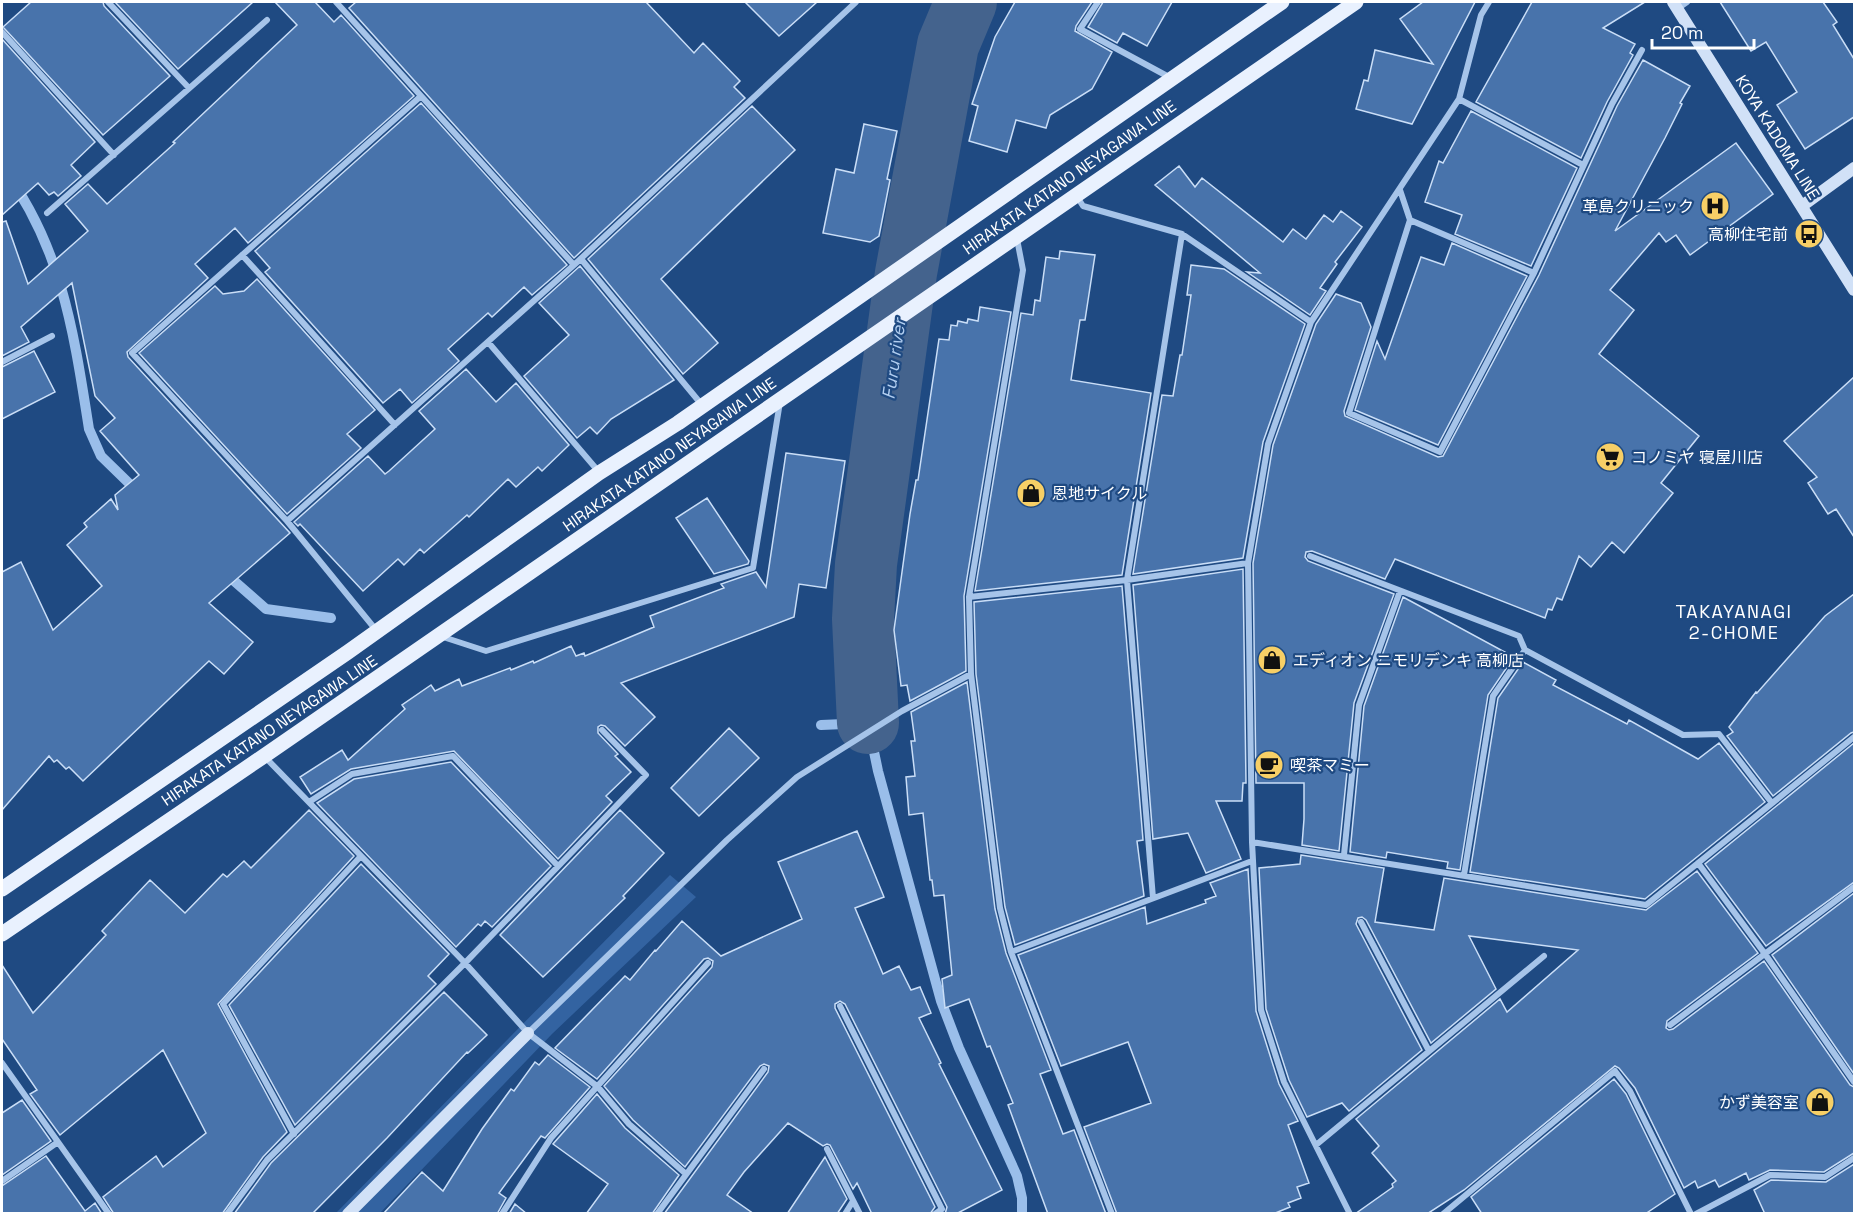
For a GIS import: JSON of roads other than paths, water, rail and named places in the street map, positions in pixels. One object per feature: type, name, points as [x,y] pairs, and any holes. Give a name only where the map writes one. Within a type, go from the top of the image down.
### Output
[{"type":"main road","name":"HIRAKATA KATANO NEYAGAWA LINE","points":[[2,889],[348,652],[599,473],[678,423],[1282,2]]},
{"type":"main road","name":"HIRAKATA KATANO NEYAGAWA LINE","points":[[2,933],[264,756],[1356,2]]},
{"type":"main road","name":"KOYA KADOMA LINE","points":[[1679,4],[1854,290]]},
{"type":"main road","points":[[1802,206],[1854,168]]},
{"type":"main road","points":[[348,1214],[528,1033]]},
{"type":"street","points":[[108,2],[189,88]]},
{"type":"street","points":[[336,2],[574,265]]},
{"type":"street","points":[[287,521],[581,259],[856,2]]},
{"type":"street","points":[[1098,2],[1080,29],[1172,79]]},
{"type":"street","points":[[1350,1214],[1284,1082],[1261,1010],[1252,861],[1248,563],[1268,444],[1311,322],[1459,99],[1481,15],[1489,2]]},
{"type":"street","points":[[47,213],[267,20]]},
{"type":"street","points":[[2,32],[114,155]]},
{"type":"street","points":[[1400,189],[1410,220],[1349,413],[1440,452],[1533,273],[1612,104],[1642,50]]},
{"type":"street","points":[[376,630],[287,521],[132,353],[421,96]]},
{"type":"street","points":[[1459,99],[1583,165]]},
{"type":"street","points":[[1076,195],[1083,206],[1182,234],[1311,322]]},
{"type":"street","points":[[1410,220],[1533,273]]},
{"type":"street","points":[[1153,898],[1127,580],[1182,234]]},
{"type":"street","points":[[1016,235],[1023,270],[969,597],[971,674],[999,908],[1011,952],[1112,1214]]},
{"type":"street","points":[[242,255],[396,425]]},
{"type":"street","points":[[581,259],[702,405]]},
{"type":"street","points":[[2,363],[52,336]]},
{"type":"street","points":[[488,342],[599,473]]},
{"type":"street","points":[[438,636],[486,651],[753,568],[780,399]]},
{"type":"street","points":[[1310,556],[1519,636],[1526,650],[1683,735],[1719,734],[1772,803]]},
{"type":"street","points":[[969,597],[1127,580],[1248,563]]},
{"type":"street","points":[[1344,855],[1359,705],[1400,591]]},
{"type":"street","points":[[1464,875],[1493,696],[1526,650]]},
{"type":"street","points":[[528,1033],[718,848],[797,777],[902,711],[971,674]]},
{"type":"street","points":[[227,1214],[267,1160],[465,963],[646,775],[602,730]]},
{"type":"street","points":[[1252,842],[1646,905],[1854,737]]},
{"type":"street","points":[[264,756],[465,963],[528,1033],[598,1087],[629,1124],[686,1174]]},
{"type":"street","points":[[309,802],[352,774],[453,756],[558,866]]},
{"type":"street","points":[[294,1134],[223,1004],[361,856]]},
{"type":"street","points":[[1011,952],[1252,861]]},
{"type":"street","points":[[1698,862],[1854,1083]]},
{"type":"street","points":[[1670,1025],[1854,887]]},
{"type":"street","points":[[1361,922],[1429,1051]]},
{"type":"street","points":[[1316,1145],[1544,956]]},
{"type":"street","points":[[502,1214],[551,1138],[708,963]]},
{"type":"street","points":[[840,1006],[942,1209],[935,1214]]},
{"type":"street","points":[[2,1063],[109,1214]]},
{"type":"street","points":[[657,1214],[764,1069]]},
{"type":"street","points":[[1443,1214],[1615,1071],[1630,1091],[1691,1214]]},
{"type":"street","points":[[2,1181],[58,1142]]},
{"type":"street","points":[[827,1149],[860,1214]]},
{"type":"street","points":[[1696,1214],[1770,1175],[1825,1177],[1854,1158]]},
{"type":"street","points":[[845,1214],[853,1201]]},
{"type":"waterway","name":"Furu river","points":[[868,723],[863,619],[866,564],[906,273],[948,45],[966,2]]},
{"type":"waterway","points":[[2,167],[39,228],[52,260],[71,325],[89,429],[101,456],[139,493]]},
{"type":"waterway","points":[[225,573],[266,609],[331,618]]},
{"type":"waterway","points":[[821,725],[868,723],[878,771],[941,1001],[959,1048],[1017,1176],[1022,1198],[1022,1214]]},
{"type":"place","name":"革島クリニック","points":[[1715,206]]},
{"type":"place","name":"高柳住宅前","points":[[1809,234]]},
{"type":"place","name":"コノミヤ 寝屋川店","points":[[1610,457]]},
{"type":"place","name":"恩地サイクル","points":[[1031,493]]},
{"type":"place","name":"エディオン ニモリデンキ 高柳店","points":[[1272,660]]},
{"type":"place","name":"喫茶マミー","points":[[1269,765]]},
{"type":"place","name":"かず美容室","points":[[1820,1102]]},
{"type":"district","name":"TAKAYANAGI 2-CHOME","points":[[1734,622]]}]
